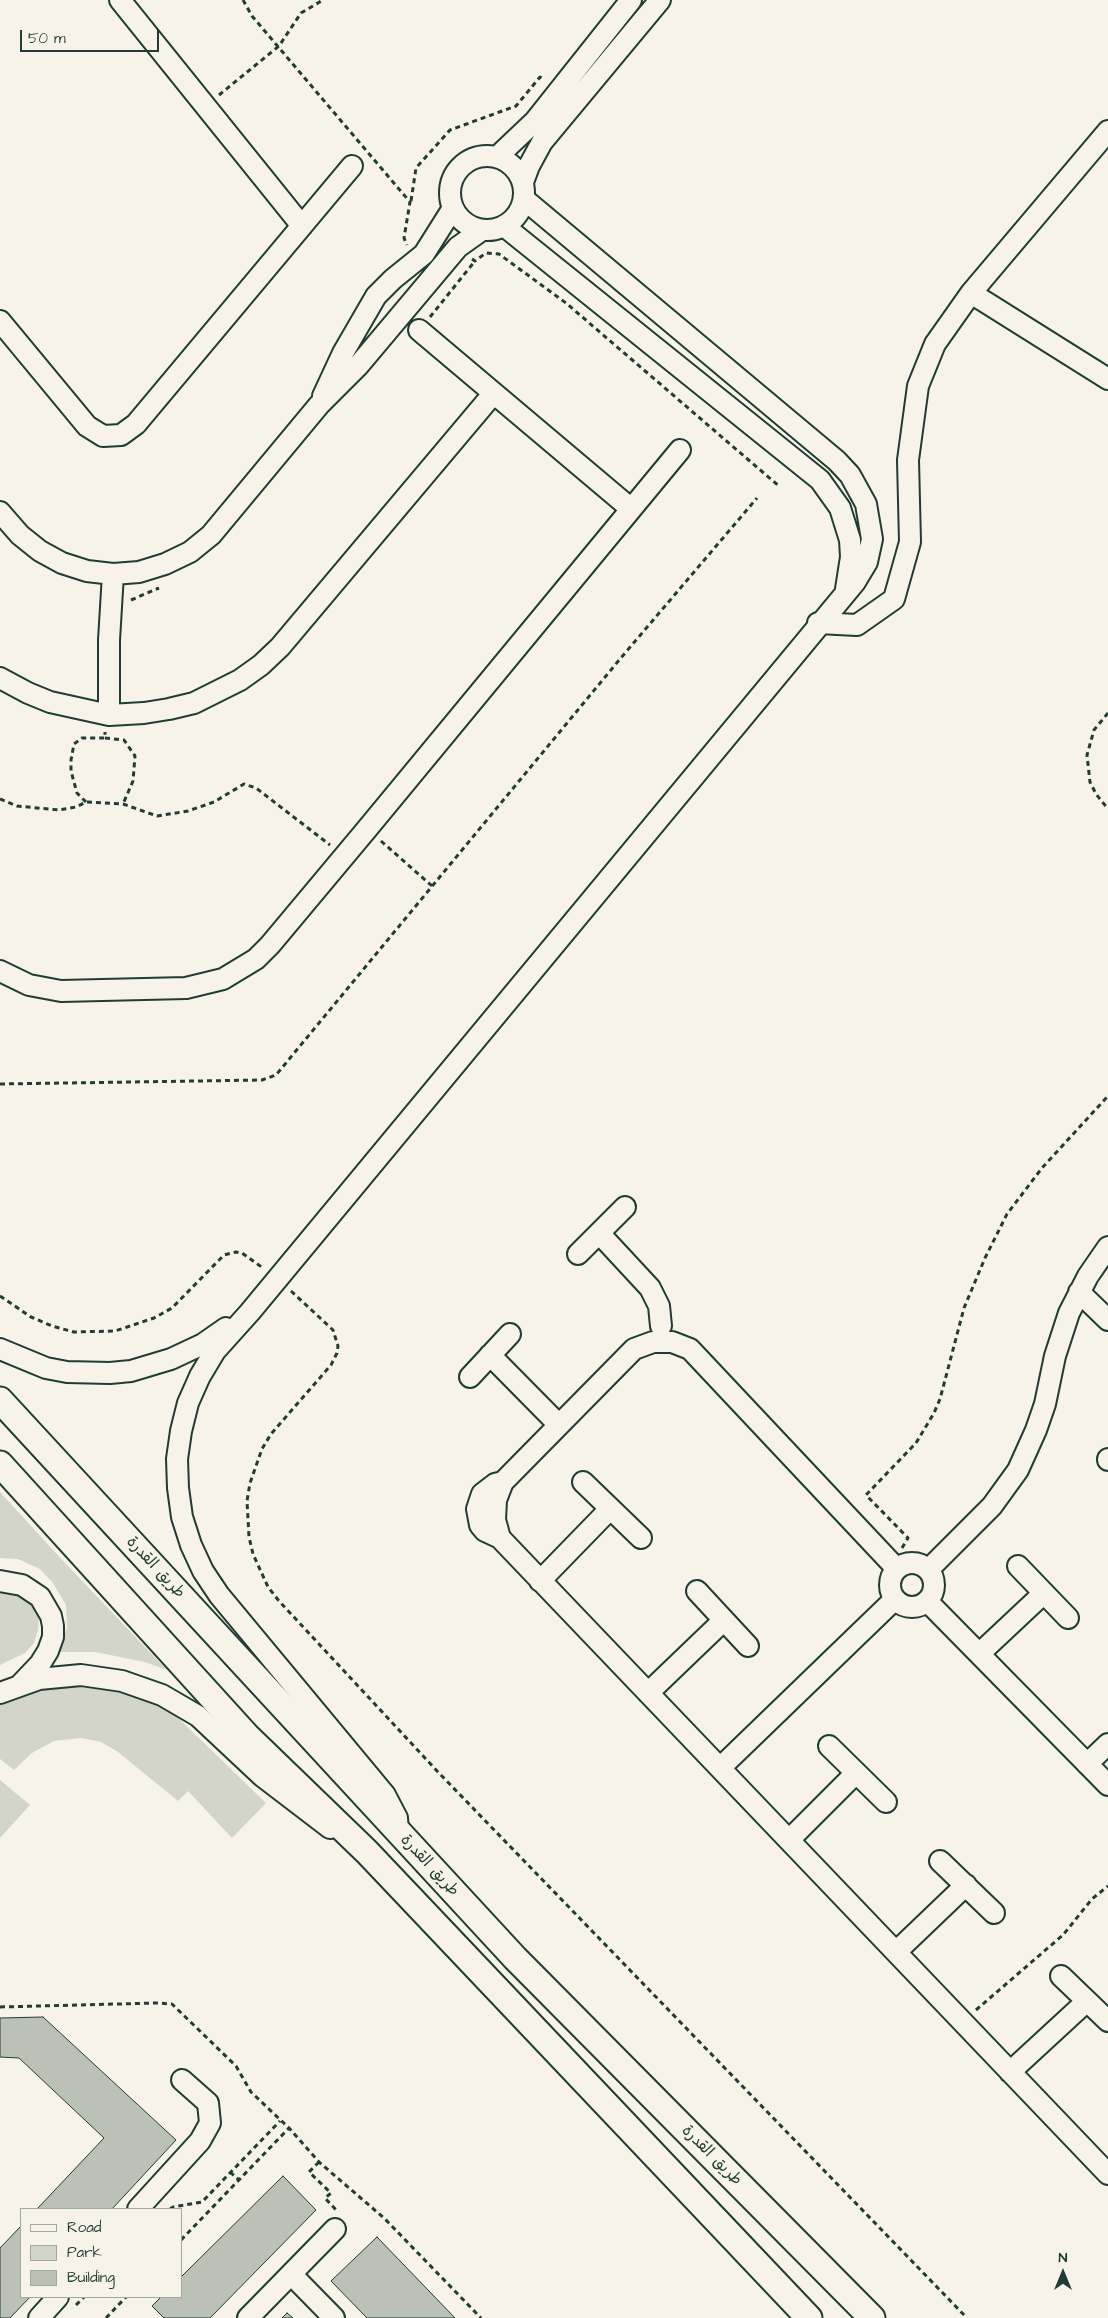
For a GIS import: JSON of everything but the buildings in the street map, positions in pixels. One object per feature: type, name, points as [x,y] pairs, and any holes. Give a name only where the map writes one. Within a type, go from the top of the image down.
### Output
[{"type":"main road","name":"طريق القدرة","points":[[0,1400],[515,1958],[872,2318]]},
{"type":"main road","points":[[0,1464],[247,1736],[367,1852],[809,2318]]},
{"type":"street","points":[[120,0],[302,226]]},
{"type":"street","points":[[497,157],[524,134],[631,0]]},
{"type":"street","points":[[0,512],[20,535],[40,552],[62,564],[78,569],[112,574],[139,572],[165,564],[190,552],[210,535],[319,405],[358,366],[458,247],[482,230],[504,226],[517,215],[529,166],[542,142],[660,0]]},
{"type":"street","points":[[818,623],[857,625],[894,599],[910,542],[908,460],[918,386],[935,344],[971,293],[1108,131]]},
{"type":"street","points":[[399,1832],[397,1818],[385,1795],[219,1595],[203,1571],[191,1545],[182,1517],[178,1488],[177,1460],[181,1431],[188,1403],[200,1376],[215,1351],[250,1312],[862,572],[870,551],[872,539],[866,504],[850,475],[823,448],[523,190],[517,171],[508,162],[497,157],[473,158],[463,164],[451,184],[450,196],[453,208],[460,218],[470,226],[482,230]]},
{"type":"street","points":[[0,321],[87,426],[103,436],[122,435],[136,424],[352,166]]},
{"type":"street","points":[[319,405],[343,353],[376,296],[420,257],[432,243],[453,208]]},
{"type":"street","points":[[504,226],[820,480],[840,508],[850,540],[851,557],[846,590]]},
{"type":"street","points":[[971,293],[1108,379]]},
{"type":"street","points":[[376,296],[400,316]]},
{"type":"street","points":[[419,330],[630,508]]},
{"type":"street","points":[[0,678],[50,702],[108,714],[144,713],[194,703],[226,688],[262,665],[280,647],[493,394]]},
{"type":"street","points":[[0,970],[29,985],[61,991],[186,988],[223,979],[256,959],[270,945],[367,829],[630,508],[680,450]]},
{"type":"street","points":[[108,714],[112,574]]},
{"type":"street","points":[[578,1254],[626,1207]]},
{"type":"street","points":[[599,1233],[650,1288],[658,1306],[661,1326]]},
{"type":"street","points":[[928,1570],[992,1506],[1018,1470],[1036,1430],[1045,1404],[1061,1334],[1079,1292],[1108,1247]]},
{"type":"street","points":[[1079,1292],[1108,1320]]},
{"type":"street","points":[[0,1350],[26,1362],[67,1372],[110,1374],[131,1371],[151,1366],[189,1351],[250,1312]]},
{"type":"street","points":[[634,1349],[641,1335],[654,1327],[661,1326],[677,1330],[688,1341],[690,1349]]},
{"type":"street","points":[[470,1376],[510,1334]]},
{"type":"street","points":[[898,1561],[890,1587],[895,1599],[910,1606],[927,1601],[934,1586],[928,1570],[916,1563],[898,1561],[690,1349],[672,1342],[643,1344],[634,1349],[502,1482],[495,1484],[482,1494],[477,1509],[480,1525],[492,1536],[500,1538],[1108,2174]]},
{"type":"street","points":[[490,1355],[559,1425]]},
{"type":"street","points":[[583,1482],[641,1538]]},
{"type":"street","points":[[540,1581],[610,1509]]},
{"type":"street","points":[[1018,1566],[1068,1618]]},
{"type":"street","points":[[0,1581],[22,1584],[40,1597],[51,1616],[53,1626],[53,1637],[40,1664],[19,1685]]},
{"type":"street","points":[[697,1591],[748,1646]]},
{"type":"street","points":[[978,1654],[1044,1592]]},
{"type":"street","points":[[720,1768],[895,1599]]},
{"type":"street","points":[[927,1601],[1108,1785]]},
{"type":"street","points":[[648,1693],[724,1620]]},
{"type":"street","points":[[0,1693],[19,1685],[60,1676],[81,1675],[122,1681],[162,1694],[198,1716],[288,1797],[367,1852]]},
{"type":"street","points":[[1087,1764],[1108,1744]]},
{"type":"street","points":[[829,1746],[886,1802]]},
{"type":"street","points":[[789,1840],[856,1773]]},
{"type":"street","points":[[940,1861],[994,1913]]},
{"type":"street","points":[[896,1952],[966,1885]]},
{"type":"street","points":[[1061,1976],[1108,2022]]},
{"type":"street","points":[[1010,2072],[1087,2001]]},
{"type":"street","points":[[139,2208],[200,2141],[210,2123],[208,2103],[182,2080]]},
{"type":"street","points":[[248,2318],[335,2229]]},
{"type":"street","points":[[291,2274],[334,2318]]},
{"type":"street","points":[[39,2318],[57,2298]]},
{"type":"path","points":[[243,0],[252,16],[410,202]]},
{"type":"path","points":[[206,106],[279,46],[301,13],[323,0]]},
{"type":"path","points":[[420,257],[405,243],[404,238],[416,168],[450,130],[516,106],[540,77],[560,90]]},
{"type":"path","points":[[419,330],[475,261],[486,253],[499,254],[566,303],[780,487]]},
{"type":"path","points":[[469,258],[475,261]]},
{"type":"path","points":[[0,1084],[270,1078],[276,1075],[757,498]]},
{"type":"path","points":[[1108,713],[1094,730],[1087,755],[1090,782],[1096,794],[1108,809]]},
{"type":"path","points":[[105,738],[108,714]]},
{"type":"path","points":[[86,802],[77,793],[70,771],[70,760],[74,744],[82,738],[105,738],[124,740],[135,756],[133,781],[123,804]]},
{"type":"path","points":[[0,799],[17,806],[59,810],[76,807],[86,802],[123,804],[157,816],[188,810],[214,802],[244,784],[256,788],[344,855]]},
{"type":"path","points":[[367,829],[432,886]]},
{"type":"path","points":[[898,1561],[908,1538],[866,1494],[916,1443],[934,1413],[940,1399],[964,1308],[985,1258],[1007,1214],[1042,1168],[1108,1096]]},
{"type":"path","points":[[0,1296],[31,1317],[52,1326],[74,1332],[95,1333],[115,1331],[154,1318],[172,1308],[219,1258],[230,1253],[248,1256],[277,1279],[333,1330],[338,1346],[331,1365],[271,1434],[255,1466],[247,1501],[247,1519],[253,1554],[268,1587],[278,1601],[438,1772],[967,2318]]},
{"type":"path","points":[[963,2022],[1063,1935],[1092,1899],[1108,1886]]},
{"type":"path","points":[[0,2007],[172,2004],[236,2066],[251,2092],[289,2128],[319,2162],[384,2218],[481,2318]]},
{"type":"path","points":[[172,2208],[202,2202],[280,2121]]},
{"type":"path","points":[[182,2239],[289,2128]]},
{"type":"path","points":[[319,2162],[309,2172],[331,2193],[325,2198],[345,2219],[335,2229]]},
{"type":"path","points":[[230,2172],[239,2180]]},
{"type":"path","points":[[106,2318],[125,2298]]},
{"type":"green space","points":[[0,1492],[167,1670],[145,1662],[95,1652],[59,1652],[67,1627],[66,1605],[53,1583],[40,1569],[18,1559],[0,1558]]},
{"type":"green space","points":[[0,1587],[7,1588],[33,1602],[39,1615],[38,1630],[34,1643],[25,1653],[0,1665]]},
{"type":"green space","points":[[85,1685],[118,1689],[147,1699],[176,1716],[266,1803],[232,1838],[188,1791],[178,1801],[118,1752],[101,1742],[81,1738],[54,1741],[32,1753],[14,1770],[0,1759],[0,1703],[29,1691],[56,1686]]},
{"type":"green space","points":[[0,1780],[30,1805],[0,1838]]}]
